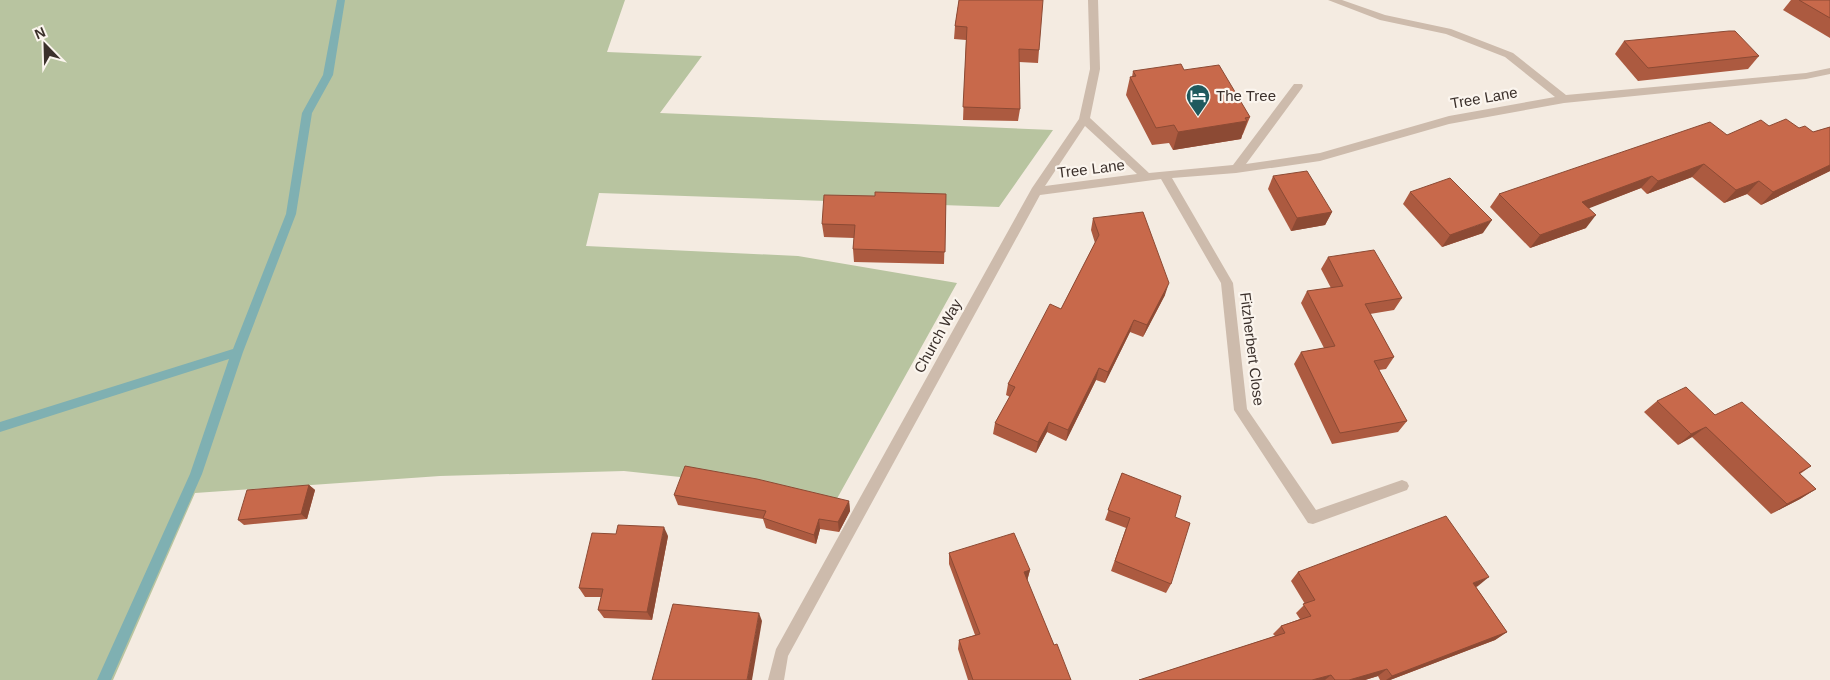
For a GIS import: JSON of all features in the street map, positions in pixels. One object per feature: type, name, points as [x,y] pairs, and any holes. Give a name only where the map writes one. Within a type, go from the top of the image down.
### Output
[{"type":"street","name":"Church Way","points":[[776,680],[782,654],[1036,191],[1084,118],[1095,69],[1093,0]]},
{"type":"street","points":[[1333,0],[1383,18],[1448,31],[1509,55],[1564,99]]},
{"type":"street","name":"Tree Lane","points":[[1036,191],[1164,175],[1236,169],[1320,157],[1448,120],[1564,99],[1806,76],[1830,71]]},
{"type":"street","points":[[1236,169],[1298,86]]},
{"type":"street","name":"Tree Lane","points":[[1084,118],[1148,178]]},
{"type":"street","name":"Fitzherbert Close","points":[[1164,175],[1227,283],[1241,410],[1313,518],[1402,486]]},
{"type":"green space","points":[[0,0],[625,0],[607,52],[702,56],[660,113],[1053,130],[999,207],[599,193],[586,246],[798,256],[957,283],[834,504],[765,486],[624,471],[440,476],[195,493],[113,680],[0,680]]},
{"type":"building","points":[[959,0],[1043,0],[1039,50],[1019,49],[1020,109],[963,107],[967,27],[955,26]]},
{"type":"building","points":[[1799,0],[1830,0],[1830,18]]},
{"type":"building","points":[[1735,31],[1759,56],[1648,68],[1624,41]]},
{"type":"building","name":"The Tree","points":[[1181,64],[1184,70],[1219,65],[1250,117],[1245,118],[1247,121],[1178,132],[1174,125],[1156,128],[1130,77],[1136,76],[1133,71]]},
{"type":"building","points":[[1786,119],[1799,128],[1805,126],[1813,132],[1830,127],[1830,165],[1773,192],[1759,181],[1736,190],[1704,164],[1658,181],[1652,176],[1582,202],[1596,215],[1540,235],[1499,194],[1710,122],[1727,135],[1761,120],[1769,126]]},
{"type":"building","points":[[1307,171],[1332,212],[1297,218],[1273,176]]},
{"type":"building","points":[[1450,178],[1492,220],[1450,235],[1410,192]]},
{"type":"building","points":[[875,192],[946,194],[945,252],[853,249],[855,225],[822,224],[824,195],[875,196]]},
{"type":"building","points":[[1143,212],[1169,283],[1147,325],[1134,320],[1108,372],[1099,368],[1068,430],[1049,422],[1038,442],[995,423],[1015,387],[1008,384],[1050,304],[1061,309],[1099,235],[1093,218]]},
{"type":"building","points":[[1374,250],[1402,298],[1365,304],[1394,357],[1374,361],[1407,421],[1340,433],[1301,352],[1335,346],[1307,291],[1343,286],[1328,257]]},
{"type":"building","points":[[1686,387],[1715,415],[1742,402],[1811,466],[1799,473],[1816,489],[1787,504],[1706,427],[1691,434],[1657,401]]},
{"type":"building","points":[[685,466],[757,479],[849,501],[838,522],[819,519],[814,535],[763,518],[766,511],[674,495]]},
{"type":"building","points":[[1122,473],[1181,496],[1175,517],[1190,523],[1171,584],[1115,561],[1130,518],[1108,510]]},
{"type":"building","points":[[309,485],[301,514],[238,520],[247,490]]},
{"type":"building","points":[[1446,516],[1489,577],[1473,583],[1507,632],[1392,676],[1387,669],[1349,680],[1335,680],[1331,675],[1312,680],[1139,680],[1285,633],[1281,626],[1311,616],[1303,604],[1315,600],[1298,572]]},
{"type":"building","points":[[618,525],[664,527],[647,612],[598,610],[603,589],[579,588],[592,533],[616,534]]},
{"type":"building","points":[[1014,533],[1030,570],[1024,572],[1054,645],[1057,644],[1071,680],[973,680],[959,640],[980,634],[949,553]]},
{"type":"building","points":[[673,604],[759,613],[747,680],[652,680]]},
{"type":"waterway","points":[[237,352],[291,214],[307,113],[328,75],[341,0]]},
{"type":"waterway","points":[[0,427],[237,352]]},
{"type":"waterway","points":[[104,680],[196,474],[237,352]]},
{"type":"place","name":"The Tree","points":[[1198,117]]}]
